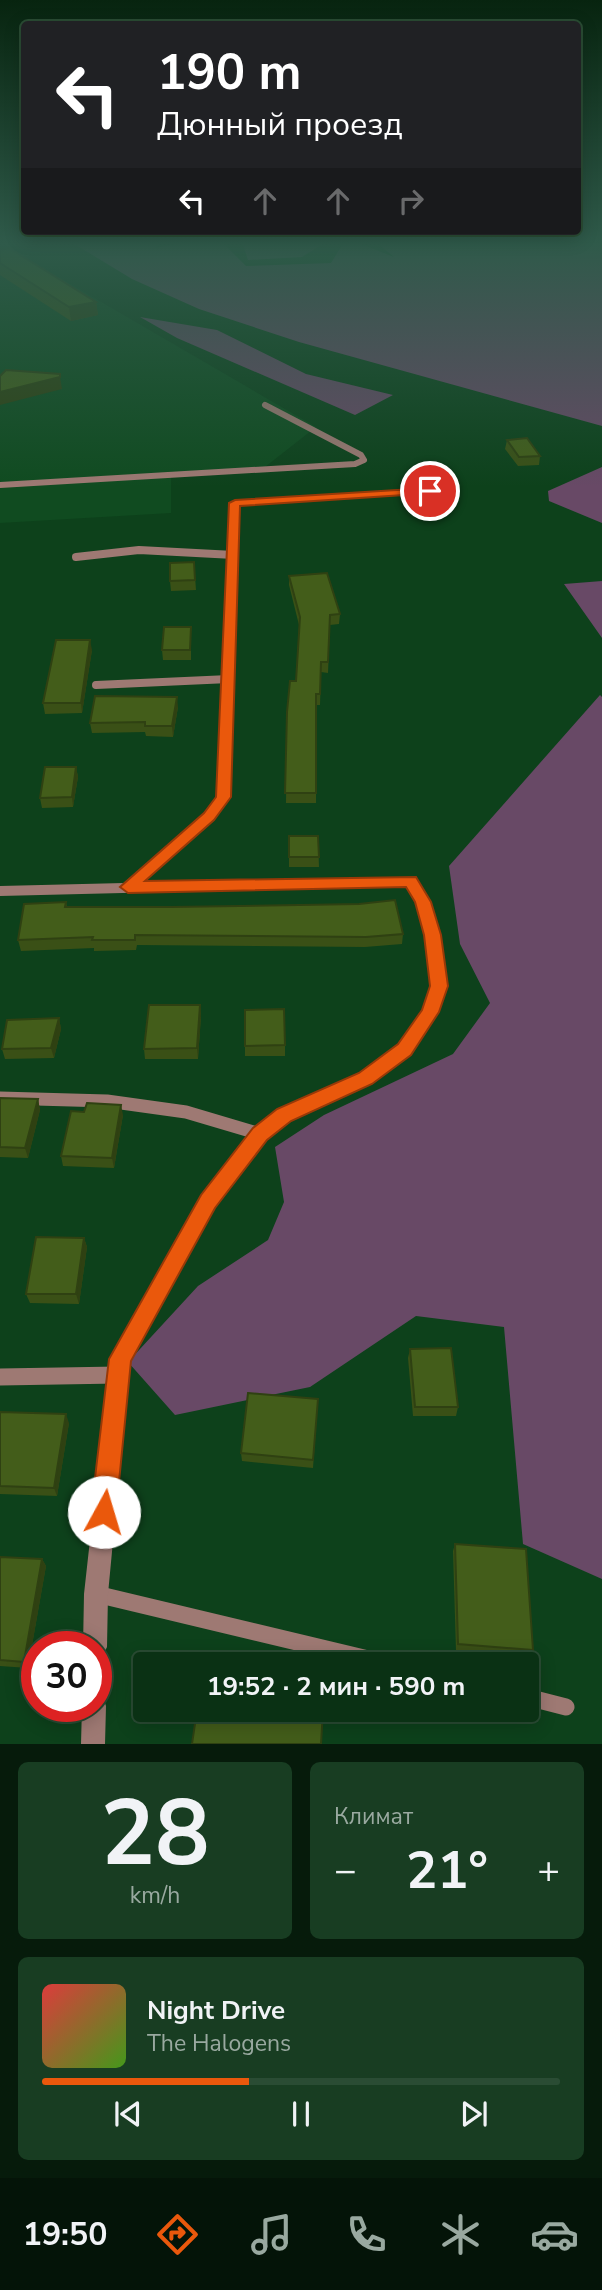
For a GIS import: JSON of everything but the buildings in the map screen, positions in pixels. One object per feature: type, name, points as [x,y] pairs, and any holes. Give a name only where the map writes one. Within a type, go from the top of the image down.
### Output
[{"type":"street","points":[[128,887],[209,816],[223,797],[235,503],[430,491]]},
{"type":"street","points":[[0,891],[411,881],[423,902],[433,935],[439,986],[430,1012],[404,1049],[365,1079],[284,1115],[260,1134],[208,1202],[120,1359],[96,1594],[95,1631]]},
{"type":"street","points":[[93,1744],[94,1722]]},
{"type":"lane","points":[[0,485],[355,464],[364,460],[361,455],[265,405]]},
{"type":"lane","points":[[76,557],[139,550],[234,555]]},
{"type":"lane","points":[[96,685],[229,679]]},
{"type":"lane","points":[[0,1098],[107,1101],[186,1112],[260,1134]]},
{"type":"lane","points":[[0,1377],[118,1375]]},
{"type":"lane","points":[[96,1594],[339,1652]]},
{"type":"lane","points":[[539,1700],[566,1707]]},
{"type":"shaded area","points":[[0,323],[138,323],[316,427],[265,467],[171,474],[171,513],[0,523]]},
{"type":"shaded area","points":[[151,323],[178,323],[217,330],[306,374],[393,395],[355,415],[177,338]]},
{"type":"shaded area","points":[[243,323],[602,323],[602,426],[299,342]]},
{"type":"shaded area","points":[[602,467],[602,523],[549,501],[548,491]]},
{"type":"shaded area","points":[[602,581],[602,638],[564,584]]},
{"type":"shaded area","points":[[600,695],[602,1579],[523,1544],[504,1327],[416,1316],[310,1387],[175,1415],[128,1362],[198,1286],[268,1240],[284,1202],[275,1147],[324,1115],[453,1054],[490,1003],[460,944],[449,866]]},
{"type":"route","points":[[104,1512],[120,1359],[208,1202],[260,1134],[284,1115],[365,1079],[404,1049],[430,1012],[439,986],[433,935],[423,902],[411,881],[128,887],[209,816],[223,797],[235,503],[430,491]]}]
